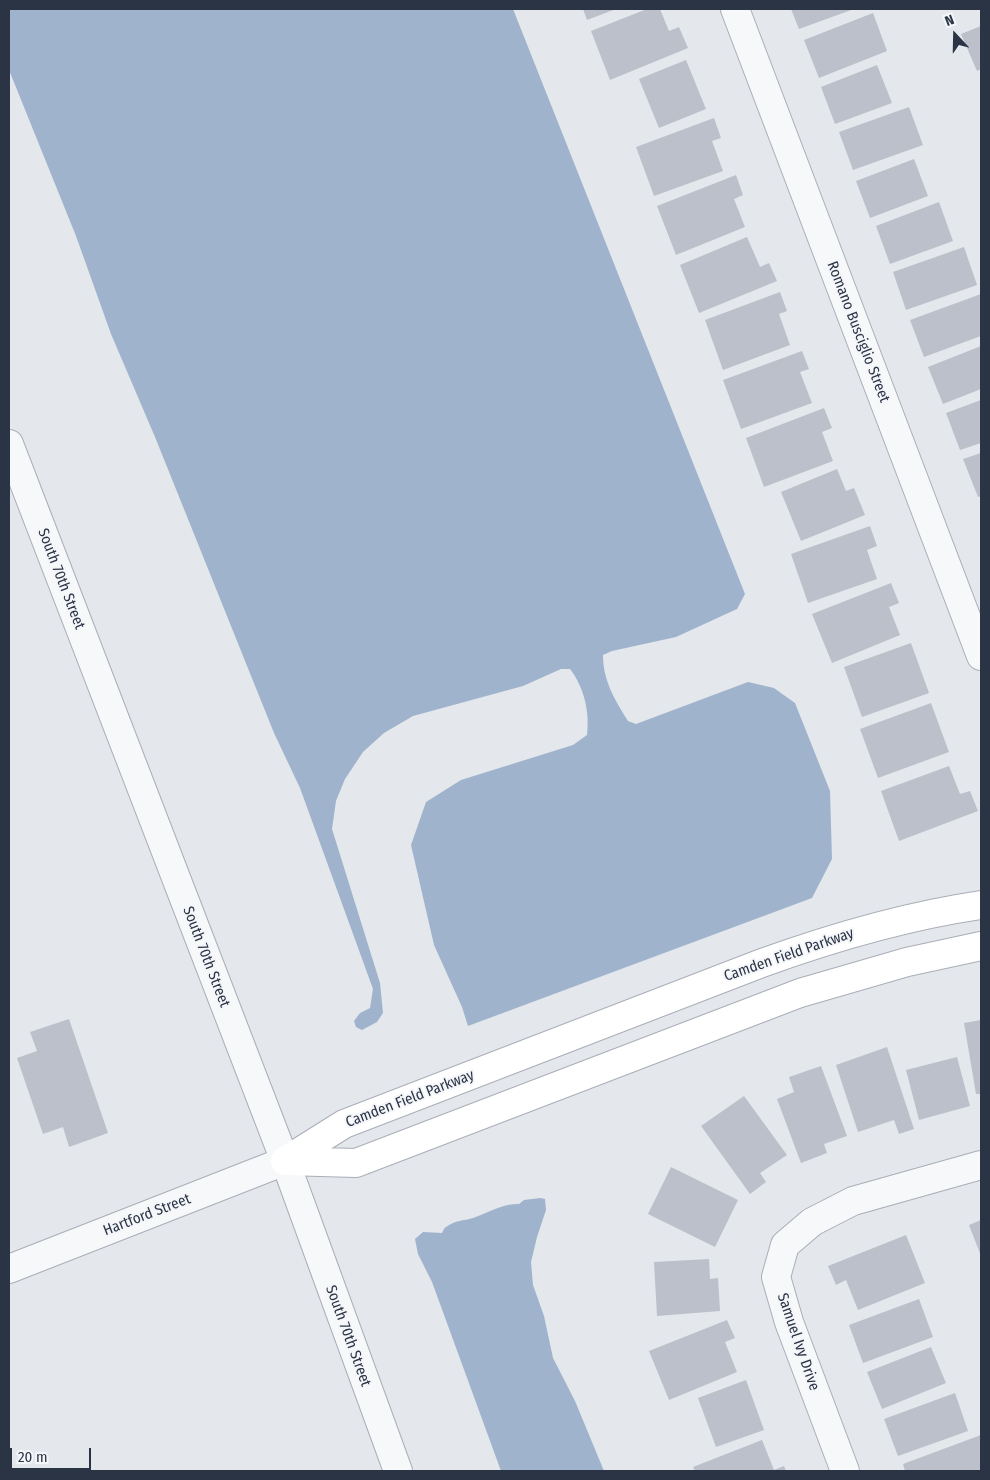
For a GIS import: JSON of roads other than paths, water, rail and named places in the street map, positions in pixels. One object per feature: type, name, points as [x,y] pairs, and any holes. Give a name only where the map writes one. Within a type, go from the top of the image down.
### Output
[{"type":"street","name":"Romano Busciglio Street","points":[[735,9],[981,656]]},
{"type":"street","name":"South 70th Street","points":[[9,444],[285,1161],[398,1471]]},
{"type":"street","name":"Camden Field Parkway","points":[[285,1161],[344,1124],[762,963],[862,930],[981,905]]},
{"type":"street","points":[[285,1161],[356,1163],[800,993],[876,970],[981,946]]},
{"type":"street","name":"Hartford Street","points":[[9,1269],[285,1161]]},
{"type":"street","name":"Samuel Ivy Drive","points":[[845,1471],[789,1322],[776,1277],[784,1245],[812,1222],[853,1201],[981,1165]]},
{"type":"water","points":[[9,9],[513,9],[745,594],[737,609],[676,637],[612,651],[603,655],[607,682],[628,721],[636,724],[748,682],[774,688],[795,703],[830,791],[832,859],[812,898],[468,1026],[462,1007],[434,945],[411,845],[426,802],[461,780],[573,745],[587,735],[587,709],[579,684],[570,669],[561,669],[523,686],[413,716],[384,733],[363,752],[345,779],[336,801],[332,829],[380,983],[383,1013],[377,1022],[362,1030],[356,1027],[354,1021],[360,1013],[370,1008],[373,989],[300,788],[274,733],[155,437],[111,334],[76,236],[9,70]]},
{"type":"water","points":[[545,1199],[546,1210],[531,1262],[533,1285],[544,1316],[553,1358],[575,1401],[604,1471],[501,1471],[432,1282],[418,1254],[415,1239],[423,1232],[442,1233],[445,1227],[456,1222],[473,1218],[501,1207],[519,1204],[524,1200]]}]
